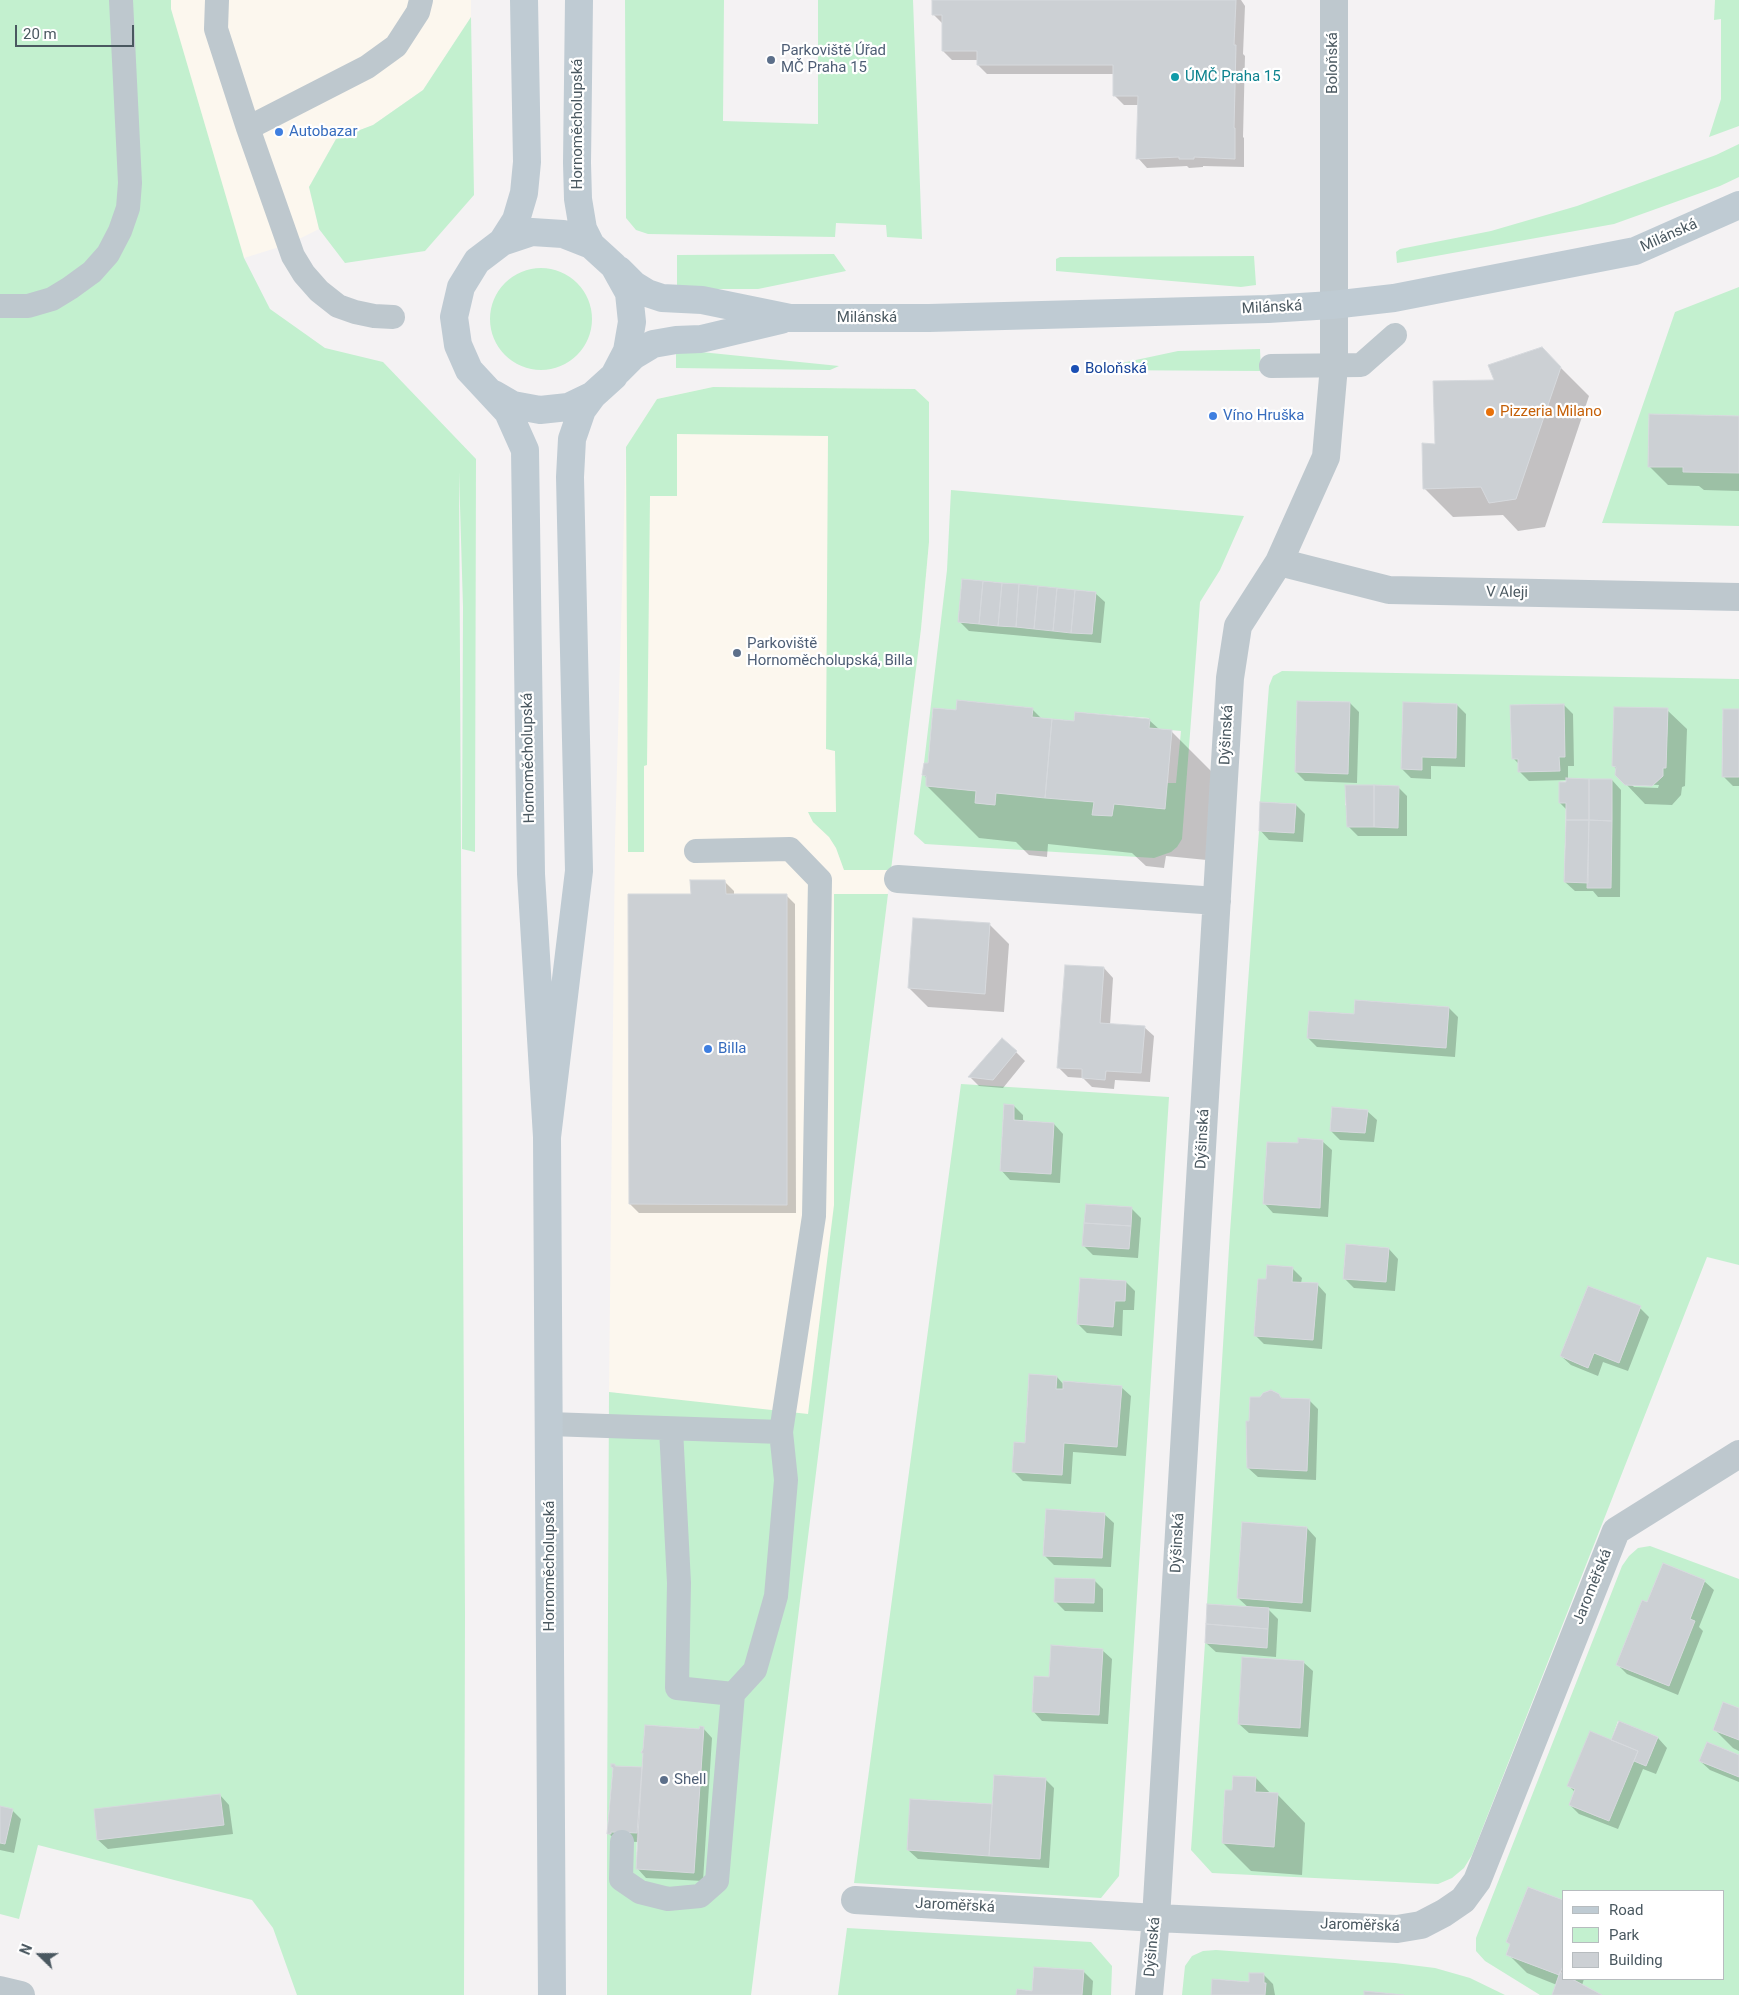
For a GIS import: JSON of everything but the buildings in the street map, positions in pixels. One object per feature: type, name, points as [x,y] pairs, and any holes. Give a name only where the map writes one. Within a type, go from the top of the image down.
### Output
[{"type":"street","name":"Hornoměcholupská","points":[[502,242],[516,220],[524,194],[527,162],[524,0]]},
{"type":"street","name":"Hornoměcholupská","points":[[579,0],[578,199],[583,229],[591,245]]},
{"type":"street","name":"Boloňská","points":[[1332,305],[1334,0]]},
{"type":"street","name":"Milánská","points":[[614,266],[634,285],[647,293],[662,298],[702,300],[790,318],[968,317],[1268,310],[1394,298],[1635,250],[1739,205]]},
{"type":"street","name":"Hornoměcholupská","points":[[547,1137],[579,871],[570,486],[572,439],[582,410],[593,395],[614,376],[627,351],[632,322],[629,293],[614,266],[591,245],[563,234],[532,232],[502,242],[477,261],[461,287],[454,317],[458,345],[470,370],[508,412],[525,450],[531,874],[547,1137],[552,1995]]},
{"type":"street","name":"Dýšinská","points":[[1149,1995],[1156,1918],[1230,678],[1238,626],[1279,562],[1326,457],[1334,366],[1332,305]]},
{"type":"street","name":"Milánská","points":[[614,376],[634,356],[653,344],[676,340],[701,339],[790,318]]},
{"type":"street","name":"Hornoměcholupská","points":[[488,391],[513,405],[540,410],[568,406],[593,395]]},
{"type":"street","name":"V Aleji","points":[[1279,562],[1389,590],[1739,597]]},
{"type":"street","points":[[898,879],[1217,901]]},
{"type":"street","name":"Jaroměřská","points":[[855,1900],[1156,1918],[1397,1929],[1421,1925],[1463,1900],[1477,1881],[1616,1531],[1739,1454]]},
{"type":"street","points":[[0,1990],[21,1995]]},
{"type":"lane","points":[[0,306],[28,306],[52,299],[70,288],[92,272],[108,254],[120,231],[128,208],[130,183],[121,0]]},
{"type":"lane","points":[[217,0],[216,29],[293,256],[304,274],[318,291],[338,306],[374,316],[393,317]]},
{"type":"lane","points":[[248,128],[375,62],[396,46],[418,12],[421,0]]},
{"type":"lane","points":[[1271,366],[1360,365],[1395,335]]},
{"type":"lane","points":[[622,1842],[622,1879],[640,1892],[668,1899],[700,1896],[717,1880],[733,1694],[755,1670],[776,1596],[786,1480],[781,1432],[814,1216],[820,880],[790,849],[696,851]]},
{"type":"lane","points":[[549,1424],[781,1432]]},
{"type":"lane","points":[[671,1429],[680,1583],[677,1688],[733,1694]]},
{"type":"shaded area","name":"Autobazar","points":[[171,0],[471,0],[471,17],[423,90],[373,125],[336,139],[309,187],[319,229],[289,244],[244,258],[206,142],[171,9]]},
{"type":"shaded area","points":[[713,387],[915,389],[929,402],[929,542],[921,629],[822,1418],[609,1392],[615,840],[626,447],[657,399]]},
{"type":"green space","points":[[0,0],[171,0],[171,9],[244,258],[270,309],[325,348],[383,362],[476,459],[475,852],[462,849],[463,607],[459,472],[465,1614],[464,1995],[297,1995],[273,1928],[252,1900],[38,1845],[19,1919],[0,1914]]},
{"type":"green space","points":[[625,0],[724,0],[723,121],[818,124],[818,0],[913,0],[922,239],[887,237],[886,225],[836,223],[835,237],[648,234],[636,230],[626,218]]},
{"type":"green space","points":[[1715,0],[1739,0],[1739,126],[1709,137],[1721,99],[1721,19],[1714,20]]},
{"type":"green space","points":[[471,17],[474,195],[425,251],[345,263],[319,229],[309,187],[336,139],[373,125],[423,90]]},
{"type":"green space","points":[[1739,144],[1739,177],[1720,186],[1614,224],[1397,263],[1396,252],[1400,249],[1491,231],[1577,206],[1716,155]]},
{"type":"green space","points":[[834,254],[846,271],[758,289],[677,289],[677,255]]},
{"type":"green space","points":[[1254,256],[1256,285],[1241,287],[1056,271],[1056,259],[1060,257]]},
{"type":"green space","points":[[541,268],[551,269],[570,276],[584,290],[591,309],[591,329],[584,348],[570,362],[551,369],[541,370],[531,369],[512,362],[498,348],[491,329],[490,319],[491,309],[498,290],[512,276],[531,269]]},
{"type":"green space","points":[[1739,287],[1739,416],[1649,414],[1648,466],[1683,467],[1739,473],[1739,526],[1602,523],[1675,312]]},
{"type":"green space","points":[[1260,349],[1261,371],[1089,370],[1178,351]]},
{"type":"green space","points":[[676,352],[701,352],[839,366],[830,370],[676,368]]},
{"type":"green space","points":[[713,387],[915,389],[929,402],[929,542],[921,629],[891,870],[844,870],[836,848],[829,837],[813,822],[808,812],[836,812],[835,751],[826,749],[828,436],[677,434],[677,496],[650,496],[647,765],[644,766],[644,852],[628,852],[626,447],[657,399]]},
{"type":"green space","points":[[951,490],[1244,516],[1220,570],[1200,602],[1182,839],[1171,852],[1154,858],[925,844],[914,834],[922,775],[926,776],[926,786],[976,791],[976,803],[994,805],[996,793],[1094,802],[1093,815],[1112,816],[1114,804],[1164,809],[1167,783],[1176,783],[1181,731],[1149,728],[1149,718],[1075,712],[1074,721],[1032,717],[1032,708],[957,700],[956,710],[933,708],[928,763],[924,763],[947,570]],"holes":[[[962,579],[1096,592],[1092,634],[958,622]]]},
{"type":"green space","points":[[1282,671],[1739,679],[1739,709],[1723,709],[1722,777],[1739,777],[1739,1265],[1707,1257],[1472,1855],[1464,1868],[1452,1878],[1438,1884],[1212,1873],[1191,1850],[1205,1643],[1267,1648],[1269,1608],[1207,1604],[1230,1232],[1259,831],[1294,833],[1296,804],[1260,802],[1269,686],[1273,676]],"holes":[[[1297,701],[1350,702],[1348,774],[1295,772]],[[1403,703],[1457,704],[1456,758],[1422,757],[1422,770],[1401,769]],[[1564,704],[1565,757],[1559,757],[1560,771],[1519,772],[1518,759],[1512,759],[1510,705]],[[1668,708],[1666,767],[1663,768],[1663,776],[1652,786],[1625,785],[1616,775],[1616,767],[1612,766]],[[1612,779],[1611,888],[1588,888],[1588,883],[1564,882],[1566,803],[1559,803],[1559,782]],[[1346,785],[1398,786],[1398,827],[1347,827]],[[1355,1000],[1449,1007],[1446,1048],[1307,1038],[1309,1011],[1354,1014]],[[1332,1107],[1368,1110],[1365,1133],[1330,1131]],[[1299,1138],[1323,1140],[1319,1208],[1263,1204],[1267,1142],[1298,1143]],[[1346,1244],[1389,1248],[1386,1282],[1343,1279]],[[1267,1265],[1293,1267],[1292,1282],[1318,1283],[1313,1340],[1254,1335],[1258,1279],[1266,1279]],[[1588,1286],[1641,1307],[1619,1363],[1594,1353],[1588,1368],[1560,1356]],[[1271,1390],[1279,1394],[1281,1398],[1310,1399],[1307,1471],[1247,1468],[1246,1421],[1249,1421],[1250,1397],[1260,1397],[1263,1393]],[[1242,1522],[1307,1527],[1302,1603],[1237,1598]],[[1243,1657],[1304,1661],[1299,1728],[1238,1724]],[[1233,1776],[1256,1777],[1255,1792],[1277,1793],[1274,1847],[1222,1843],[1225,1790],[1232,1790]]]},
{"type":"green space","points":[[834,894],[888,894],[751,1995],[607,1995],[607,1834],[611,1832],[637,1833],[636,1869],[694,1872],[704,1727],[699,1729],[645,1725],[643,1749],[641,1752],[643,1753],[642,1767],[615,1766],[615,1764],[611,1764],[613,1768],[607,1830],[609,1392],[808,1414],[834,1205]]},
{"type":"green space","points":[[961,1084],[1169,1097],[1119,1876],[1101,1898],[854,1883]],"holes":[[[1004,1104],[1014,1105],[1014,1120],[1054,1123],[1051,1174],[1000,1171]],[[1086,1204],[1131,1207],[1129,1249],[1083,1246]],[[1080,1278],[1126,1281],[1125,1301],[1115,1301],[1113,1327],[1077,1324]],[[1029,1374],[1057,1376],[1056,1389],[1063,1389],[1063,1381],[1122,1386],[1117,1447],[1064,1443],[1062,1475],[1013,1472],[1014,1442],[1025,1443]],[[1046,1509],[1105,1513],[1102,1558],[1043,1556]],[[1055,1578],[1094,1579],[1094,1603],[1055,1602]],[[1052,1645],[1103,1649],[1099,1715],[1032,1712],[1034,1676],[1049,1677]],[[994,1775],[1046,1778],[1040,1859],[907,1850],[911,1799],[992,1804]]]},
{"type":"green space","points":[[1650,1546],[1739,1579],[1739,1708],[1723,1702],[1713,1730],[1739,1740],[1739,1755],[1707,1742],[1699,1761],[1739,1777],[1739,1995],[1602,1995],[1574,1980],[1724,1980],[1724,1890],[1562,1890],[1562,1900],[1528,1887],[1506,1942],[1510,1944],[1506,1955],[1559,1975],[1552,1995],[1540,1995],[1485,1961],[1476,1951],[1476,1938],[1622,1566],[1638,1548]],"holes":[[[1663,1563],[1705,1580],[1690,1619],[1694,1621],[1669,1686],[1616,1665],[1642,1600],[1647,1602]],[[1618,1721],[1658,1737],[1646,1766],[1634,1761],[1600,1818],[1569,1805],[1575,1789],[1568,1786],[1611,1740]]]},
{"type":"green space","points":[[847,1928],[1091,1942],[1112,1966],[1111,1995],[1082,1995],[1084,1970],[1034,1967],[1032,1991],[1017,1989],[1016,1995],[838,1995]]},
{"type":"green space","points":[[1216,1950],[1395,1963],[1435,1968],[1470,1978],[1505,1995],[1404,1995],[1364,1991],[1364,1995],[1265,1995],[1266,1983],[1264,1983],[1264,1974],[1250,1973],[1249,1982],[1213,1979],[1211,1995],[1182,1995],[1185,1966],[1192,1956],[1203,1951]]},
{"type":"place","name":"Parkoviště Úřad MČ Praha 15","points":[[771,60]]},
{"type":"place","name":"ÚMČ Praha 15","points":[[1175,77]]},
{"type":"place","name":"Autobazar","points":[[279,132]]},
{"type":"place","name":"Boloňská","points":[[1075,369]]},
{"type":"place","name":"Pizzeria Milano","points":[[1490,412]]},
{"type":"place","name":"Víno Hruška","points":[[1213,416]]},
{"type":"place","name":"Parkoviště Hornoměcholupská, Billa","points":[[737,653]]},
{"type":"place","name":"Billa","points":[[708,1049]]},
{"type":"place","name":"Shell","points":[[664,1780]]}]
